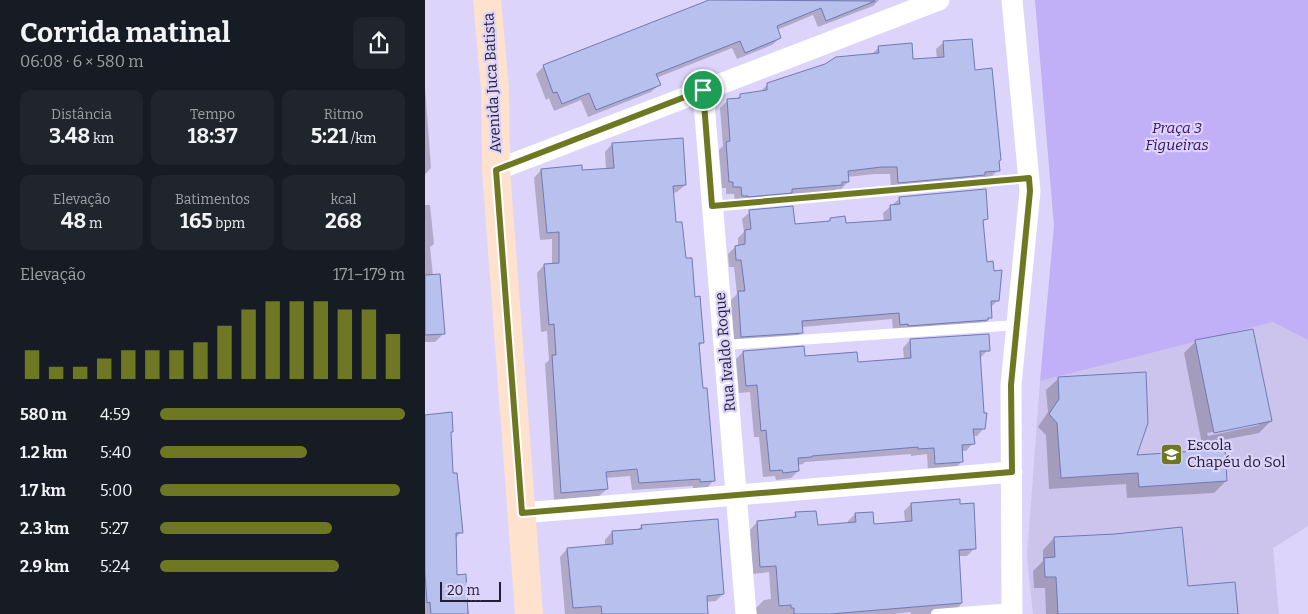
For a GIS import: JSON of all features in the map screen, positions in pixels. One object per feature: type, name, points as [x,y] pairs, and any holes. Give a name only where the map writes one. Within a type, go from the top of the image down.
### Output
[{"type":"main road","name":"Avenida Juca Batista","points":[[487,0],[495,89],[496,170],[529,614]]},
{"type":"street","points":[[496,170],[939,0]]},
{"type":"street","points":[[1012,0],[1030,191],[1011,385],[1012,611]]},
{"type":"street","name":"Rua Ivaldo Roque","points":[[703,90],[746,614]]},
{"type":"street","points":[[522,513],[1012,472]]},
{"type":"lane","points":[[712,206],[1029,178]]},
{"type":"lane","points":[[724,344],[1017,324]]},
{"type":"lane","points":[[936,614],[1012,611]]},
{"type":"shaded area","name":"Escola Chapéu do Sol","points":[[1273,321],[1308,340],[1308,526],[1273,548],[1279,614],[1033,614],[1027,557],[1040,381]]},
{"type":"green space","name":"Praça 3 Figueiras","points":[[1035,0],[1308,0],[1308,340],[1273,322],[1040,381],[1054,226]]},
{"type":"building","points":[[709,0],[875,1],[826,21],[821,8],[777,26],[781,38],[745,53],[740,41],[656,74],[661,85],[596,110],[589,93],[562,104],[557,92],[553,93],[543,65]]},
{"type":"building","points":[[972,39],[975,70],[992,68],[1001,160],[999,161],[1000,171],[985,172],[985,175],[898,183],[897,167],[882,167],[848,171],[849,182],[842,182],[842,185],[792,189],[792,193],[748,197],[742,196],[741,187],[733,187],[733,182],[729,182],[726,142],[730,141],[727,99],[740,98],[740,94],[767,90],[767,83],[825,64],[836,57],[879,53],[878,46],[912,43],[913,59],[944,57],[943,41]]},
{"type":"building","points":[[683,138],[686,185],[673,186],[676,222],[682,222],[686,258],[692,258],[695,297],[700,296],[704,343],[699,343],[703,388],[707,388],[715,481],[700,482],[700,479],[639,483],[637,469],[606,472],[608,489],[561,493],[552,355],[556,355],[554,324],[549,325],[544,264],[559,263],[559,232],[547,233],[541,169],[582,165],[582,170],[614,168],[612,143]]},
{"type":"building","points":[[986,189],[988,219],[983,220],[987,262],[993,261],[994,271],[1002,270],[999,301],[991,301],[992,318],[988,318],[988,320],[908,326],[908,324],[900,325],[899,313],[802,321],[803,333],[741,337],[738,291],[745,291],[741,260],[736,260],[735,246],[745,244],[745,230],[751,229],[749,210],[793,206],[795,224],[830,221],[830,218],[845,216],[846,223],[891,220],[890,205],[900,204],[899,197]]},
{"type":"building","points":[[440,274],[445,334],[425,335],[425,275]]},
{"type":"building","points":[[1253,329],[1272,421],[1214,433],[1195,340]]},
{"type":"building","points":[[989,334],[990,351],[980,351],[984,413],[987,413],[985,429],[973,429],[975,444],[962,445],[963,462],[935,464],[934,448],[918,449],[918,447],[798,458],[799,471],[783,473],[782,470],[770,471],[766,430],[761,431],[757,385],[746,386],[743,351],[804,346],[805,356],[857,352],[858,362],[911,358],[910,339]]},
{"type":"building","points":[[1146,372],[1148,423],[1137,455],[1225,449],[1227,481],[1139,487],[1138,473],[1061,478],[1057,423],[1049,414],[1059,399],[1058,377]]},
{"type":"building","points":[[452,412],[453,473],[457,473],[463,533],[456,533],[457,575],[466,574],[468,614],[431,614],[430,602],[427,603],[425,573],[425,415]]},
{"type":"building","points":[[960,499],[960,504],[974,503],[976,549],[959,550],[962,603],[830,614],[794,614],[794,608],[791,608],[791,605],[779,606],[776,566],[760,567],[757,521],[796,517],[795,512],[816,511],[818,525],[856,522],[855,513],[873,512],[874,524],[912,521],[911,503]]},
{"type":"building","points":[[718,519],[724,594],[707,596],[708,614],[602,614],[601,606],[573,608],[567,548],[613,544],[612,531],[642,529],[641,525]]},
{"type":"building","points":[[1182,527],[1188,586],[1235,582],[1238,614],[1058,614],[1056,577],[1045,577],[1044,558],[1055,557],[1054,537],[1115,534]]},
{"type":"place","name":"Escola Chapéu do Sol","points":[[1171,454]]},
{"type":"route","points":[[703,90],[712,206],[1029,178],[1030,191],[1011,385],[1012,472],[522,513],[496,170],[703,90]]}]
